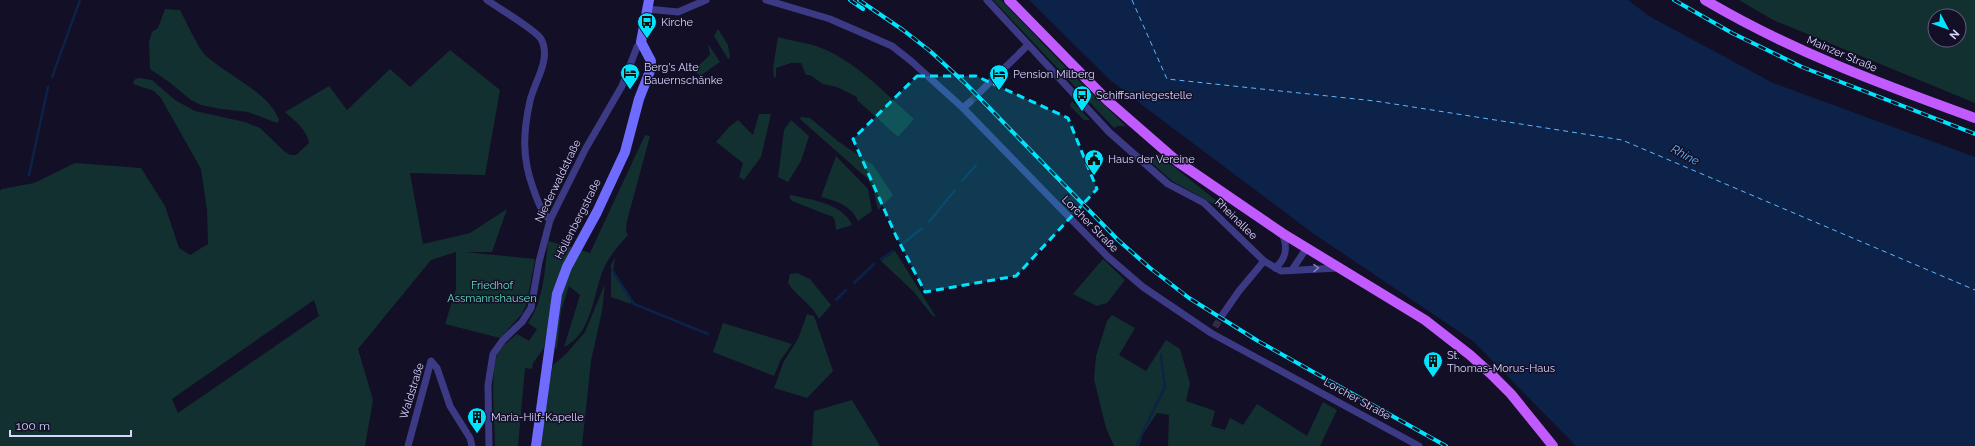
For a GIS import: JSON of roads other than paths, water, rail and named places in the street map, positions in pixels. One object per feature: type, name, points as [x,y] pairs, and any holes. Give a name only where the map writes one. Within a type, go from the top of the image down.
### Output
[{"type":"main road","points":[[1009,0],[1108,101],[1178,162],[1306,249],[1425,320],[1470,354],[1511,394],[1553,446]]},
{"type":"main road","name":"Mainzer Straße","points":[[1705,0],[1763,32],[1824,61],[1975,118]]},
{"type":"main road","points":[[641,42],[648,5]]},
{"type":"main road","name":"Höllenbergstraße","points":[[536,446],[557,294],[566,267],[597,212],[628,144],[639,99],[646,84],[651,64],[641,42]]},
{"type":"street","points":[[487,0],[536,33],[544,46],[544,57],[530,100],[524,146],[527,173],[538,201],[544,213],[550,220]]},
{"type":"street","points":[[648,5],[678,12],[694,2],[706,0]]},
{"type":"street","name":"Lorcher Straße","points":[[766,0],[830,19],[892,46],[911,61],[962,108],[1108,257],[1143,287],[1213,330],[1419,446]]},
{"type":"street","name":"Rheinallee","points":[[987,0],[1114,136],[1168,184],[1204,203],[1264,261],[1281,271],[1340,268]]},
{"type":"street","name":"Niederwaldstraße","points":[[489,446],[488,385],[491,360],[496,349],[522,322],[531,308],[541,255],[550,220],[586,148],[622,86],[637,47],[641,42]]},
{"type":"street","points":[[981,91],[1028,45]]},
{"type":"street","points":[[962,108],[970,102]]},
{"type":"street","points":[[1275,268],[1282,262],[1287,250],[1282,233]]},
{"type":"street","points":[[1292,270],[1306,249]]},
{"type":"street","points":[[1223,314],[1239,291],[1264,261]]},
{"type":"street","name":"Waldstraße","points":[[408,446],[431,361],[437,368],[450,406],[470,438],[472,446]]},
{"type":"water","name":"Rhine","points":[[1029,0],[1628,0],[1649,16],[1773,83],[1975,157],[1975,446],[1576,446],[1473,341],[1314,234],[1142,105],[1110,80]]},
{"type":"waterway","points":[[52,77],[80,0]]},
{"type":"waterway","points":[[29,175],[48,87]]},
{"type":"waterway","points":[[962,181],[976,165]]},
{"type":"waterway","points":[[929,222],[955,190]]},
{"type":"waterway","points":[[900,246],[922,228]]},
{"type":"waterway","points":[[881,259],[893,251]]},
{"type":"waterway","points":[[854,283],[874,264]]},
{"type":"waterway","points":[[612,270],[634,304],[708,334]]},
{"type":"waterway","points":[[836,300],[846,290]]},
{"type":"waterway","points":[[1136,446],[1165,387],[1161,355]]},
{"type":"tunnel","points":[[970,102],[981,91]]},
{"type":"tunnel","points":[[1215,327],[1223,314]]},
{"type":"railway","points":[[850,0],[863,9]]},
{"type":"railway","points":[[859,0],[903,30],[930,51],[966,84],[1118,240],[1150,268],[1189,298],[1258,341],[1446,446]]},
{"type":"railway","points":[[1674,0],[1732,33],[1802,67],[1975,134]]},
{"type":"place","name":"Kirche","points":[[647,39]]},
{"type":"place","name":"Berg's Alte Bauernschänke","points":[[630,90]]},
{"type":"place","name":"Pension Milberg","points":[[999,91]]},
{"type":"place","name":"Schiffsanlegestelle","points":[[1082,112]]},
{"type":"place","name":"Haus der Vereine","points":[[1094,176]]},
{"type":"place","name":"St. Thomas-Morus-Haus","points":[[1433,378]]},
{"type":"place","name":"Maria-Hilf-Kapelle","points":[[477,434]]},
{"type":"park label","name":"Friedhof Assmannshausen","points":[[492,291]]}]
